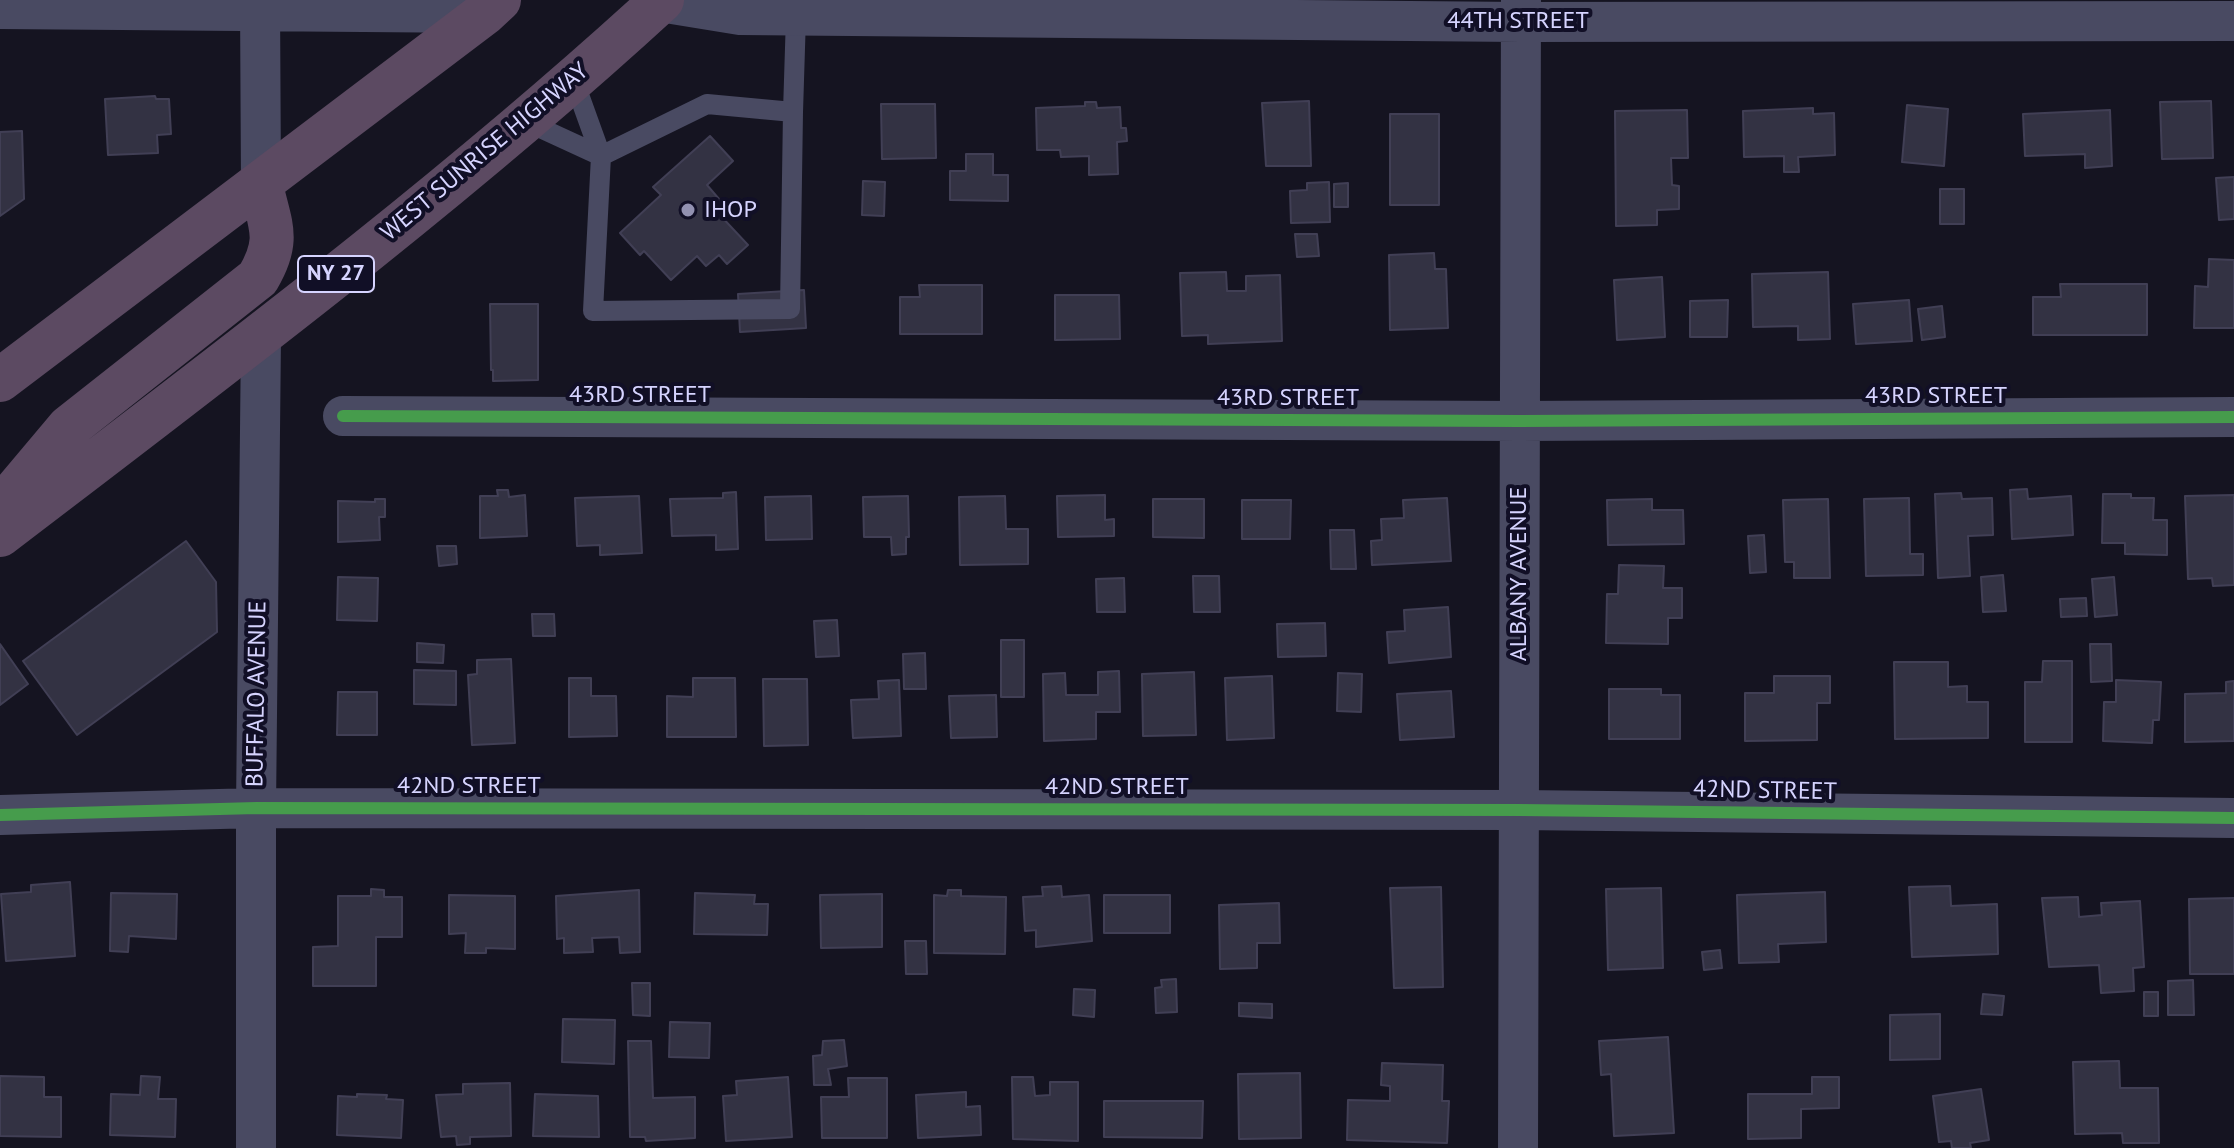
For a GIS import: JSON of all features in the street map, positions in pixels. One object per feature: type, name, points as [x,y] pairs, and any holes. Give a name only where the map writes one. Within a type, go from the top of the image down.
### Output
[{"type":"highway","name":"WEST SUNRISE HIGHWAY","points":[[0,535],[261,336],[574,81],[661,1]]},
{"type":"highway","points":[[0,380],[492,7]]},
{"type":"highway","points":[[0,509],[69,427],[258,278],[270,257],[273,237],[261,185]]},
{"type":"street","name":"44TH STREET","points":[[661,1],[740,15],[796,16],[1521,11],[2234,21]]},
{"type":"street","points":[[0,9],[260,5],[492,7]]},
{"type":"street","points":[[260,5],[261,185]]},
{"type":"street","name":"ALBANY AVENUE","points":[[1518,1148],[1521,11]]},
{"type":"street","name":"BUFFALO AVENUE","points":[[256,1148],[261,336]]},
{"type":"street","name":"43RD STREET","points":[[343,416],[1520,421],[2234,417]]},
{"type":"street","name":"42ND STREET","points":[[0,815],[256,808],[1519,810],[2234,818]]},
{"type":"lane","points":[[574,81],[601,156],[593,311],[790,309],[796,16]]},
{"type":"lane","points":[[601,156],[707,104],[793,112]]},
{"type":"lane","points":[[525,121],[601,156]]},
{"type":"building","points":[[155,96],[156,99],[169,99],[171,134],[157,135],[158,153],[108,155],[105,99]]},
{"type":"building","points":[[1309,101],[1311,166],[1266,166],[1262,103]]},
{"type":"building","points":[[2211,101],[2213,158],[2162,159],[2160,102]]},
{"type":"building","points":[[1085,102],[1096,102],[1097,108],[1120,107],[1121,128],[1126,128],[1127,141],[1117,142],[1118,174],[1089,175],[1089,156],[1061,157],[1060,150],[1037,150],[1036,108],[1085,106]]},
{"type":"building","points":[[881,104],[935,104],[936,158],[882,159]]},
{"type":"building","points":[[1907,105],[1948,109],[1944,166],[1902,162]]},
{"type":"building","points":[[1813,108],[1813,114],[1834,113],[1835,155],[1798,157],[1799,172],[1784,172],[1784,156],[1744,157],[1743,111]]},
{"type":"building","points":[[1687,110],[1688,158],[1671,158],[1672,185],[1679,186],[1679,209],[1657,210],[1657,225],[1616,226],[1615,111]]},
{"type":"building","points":[[2110,110],[2112,166],[2085,168],[2085,154],[2025,156],[2023,114]]},
{"type":"building","points":[[1390,114],[1439,114],[1439,205],[1390,205]]},
{"type":"building","points":[[22,131],[24,199],[0,216],[0,132]]},
{"type":"building","points":[[710,136],[733,161],[707,185],[725,206],[718,213],[748,245],[727,264],[719,255],[706,266],[697,256],[671,280],[644,251],[640,255],[620,233],[661,195],[653,187]]},
{"type":"building","points":[[966,154],[993,154],[993,175],[1008,175],[1008,201],[950,200],[950,171],[966,171]]},
{"type":"building","points":[[2234,177],[2234,219],[2219,220],[2216,178]]},
{"type":"building","points":[[863,181],[885,182],[884,216],[862,215]]},
{"type":"building","points":[[1329,182],[1330,222],[1291,223],[1290,191],[1307,190],[1307,183]]},
{"type":"building","points":[[1348,183],[1348,207],[1334,207],[1334,184]]},
{"type":"building","points":[[1940,189],[1964,189],[1964,224],[1940,224]]},
{"type":"building","points":[[1295,234],[1317,234],[1319,256],[1297,257]]},
{"type":"building","points":[[1434,253],[1435,269],[1446,269],[1448,328],[1390,330],[1389,255]]},
{"type":"building","points":[[2209,259],[2234,260],[2234,328],[2194,328],[2195,286],[2208,287]]},
{"type":"building","points":[[1226,272],[1227,291],[1246,291],[1246,276],[1280,275],[1282,341],[1208,344],[1208,335],[1182,336],[1180,273]]},
{"type":"building","points":[[1828,272],[1830,339],[1798,340],[1798,326],[1753,327],[1752,274]]},
{"type":"building","points":[[1662,277],[1665,337],[1617,340],[1614,280]]},
{"type":"building","points":[[2060,284],[2147,284],[2147,335],[2033,335],[2033,297],[2061,297]]},
{"type":"building","points":[[919,285],[982,285],[982,334],[900,334],[900,297],[920,297]]},
{"type":"building","points":[[804,290],[806,328],[740,332],[738,294]]},
{"type":"building","points":[[1055,295],[1119,295],[1120,339],[1055,340]]},
{"type":"building","points":[[1728,300],[1727,337],[1690,337],[1690,301]]},
{"type":"building","points":[[1909,300],[1912,341],[1856,344],[1853,304]]},
{"type":"building","points":[[490,304],[538,304],[538,380],[493,381]]},
{"type":"building","points":[[1942,306],[1945,337],[1922,340],[1918,309]]},
{"type":"building","points":[[2027,489],[2028,499],[2071,496],[2073,535],[2012,539],[2010,490]]},
{"type":"building","points":[[497,490],[508,490],[509,497],[525,495],[527,536],[480,538],[480,496],[498,496]]},
{"type":"building","points":[[736,492],[738,549],[716,550],[716,535],[672,536],[670,499],[723,498],[723,493]]},
{"type":"building","points":[[1961,493],[1962,499],[1992,498],[1993,535],[1968,536],[1970,576],[1938,578],[1935,494]]},
{"type":"building","points":[[2103,494],[2154,498],[2153,520],[2167,520],[2167,555],[2125,554],[2125,543],[2102,543]]},
{"type":"building","points":[[1105,495],[1105,520],[1114,519],[1114,536],[1058,537],[1057,496]]},
{"type":"building","points":[[2234,495],[2234,585],[2213,586],[2212,578],[2188,579],[2185,496]]},
{"type":"building","points":[[639,496],[642,553],[600,555],[600,545],[577,546],[575,498]]},
{"type":"building","points":[[811,496],[812,539],[766,540],[765,497]]},
{"type":"building","points":[[908,496],[909,537],[906,537],[906,554],[892,555],[891,537],[864,537],[863,497]]},
{"type":"building","points":[[1005,496],[1006,529],[1028,529],[1028,564],[960,565],[959,497]]},
{"type":"building","points":[[1447,498],[1451,561],[1372,565],[1371,541],[1382,540],[1381,519],[1404,518],[1403,500]]},
{"type":"building","points":[[1909,498],[1910,554],[1923,554],[1923,575],[1866,576],[1864,499]]},
{"type":"building","points":[[375,499],[385,499],[385,517],[379,517],[380,540],[338,542],[338,501],[375,502]]},
{"type":"building","points":[[1153,499],[1204,499],[1204,538],[1153,537]]},
{"type":"building","points":[[1652,499],[1652,510],[1683,510],[1684,544],[1608,545],[1607,500]]},
{"type":"building","points":[[1828,499],[1830,578],[1794,578],[1794,562],[1785,562],[1783,500]]},
{"type":"building","points":[[1242,500],[1291,500],[1290,539],[1242,539]]},
{"type":"building","points":[[1330,530],[1354,530],[1356,569],[1331,569]]},
{"type":"building","points":[[1764,535],[1766,572],[1750,573],[1748,536]]},
{"type":"building","points":[[186,541],[216,582],[217,632],[77,735],[23,661]]},
{"type":"building","points":[[437,546],[456,546],[457,564],[439,566]]},
{"type":"building","points":[[1619,565],[1664,566],[1663,588],[1682,588],[1682,618],[1668,618],[1668,644],[1606,643],[1607,594],[1618,594]]},
{"type":"building","points":[[2003,575],[2006,611],[1983,612],[1981,577]]},
{"type":"building","points":[[1193,576],[1219,576],[1220,612],[1194,612]]},
{"type":"building","points":[[338,577],[378,578],[377,621],[337,620]]},
{"type":"building","points":[[2114,577],[2117,615],[2095,617],[2092,579]]},
{"type":"building","points":[[1124,578],[1125,612],[1097,612],[1096,579]]},
{"type":"building","points":[[2086,598],[2087,616],[2061,617],[2060,599]]},
{"type":"building","points":[[1448,607],[1451,657],[1389,663],[1387,632],[1405,631],[1404,610]]},
{"type":"building","points":[[532,614],[554,614],[555,636],[533,636]]},
{"type":"building","points":[[837,620],[839,656],[816,657],[814,621]]},
{"type":"building","points":[[1325,623],[1326,656],[1278,657],[1277,624]]},
{"type":"building","points":[[1001,640],[1024,640],[1024,697],[1001,697]]},
{"type":"building","points":[[417,643],[444,645],[443,663],[417,662]]},
{"type":"building","points":[[0,644],[28,684],[0,705]]},
{"type":"building","points":[[2090,644],[2111,644],[2112,681],[2091,682]]},
{"type":"building","points":[[925,653],[926,689],[904,689],[903,654]]},
{"type":"building","points":[[511,659],[515,743],[472,745],[468,675],[477,674],[477,660]]},
{"type":"building","points":[[2043,661],[2072,661],[2072,742],[2025,742],[2025,682],[2042,682]]},
{"type":"building","points":[[1894,662],[1948,662],[1948,687],[1967,686],[1967,702],[1988,702],[1988,738],[1895,739]]},
{"type":"building","points":[[414,670],[456,671],[456,705],[414,704]]},
{"type":"building","points":[[1119,671],[1120,712],[1096,712],[1096,739],[1044,741],[1043,674],[1065,673],[1066,695],[1098,695],[1098,672]]},
{"type":"building","points":[[1194,672],[1196,735],[1143,736],[1142,674]]},
{"type":"building","points":[[1338,673],[1362,674],[1361,712],[1337,711]]},
{"type":"building","points":[[1272,676],[1274,738],[1227,740],[1225,678]]},
{"type":"building","points":[[1774,676],[1830,676],[1830,703],[1817,703],[1817,740],[1745,741],[1745,693],[1774,693]]},
{"type":"building","points":[[569,678],[591,678],[591,696],[616,696],[617,736],[569,737]]},
{"type":"building","points":[[693,678],[735,678],[736,737],[667,737],[667,696],[693,697]]},
{"type":"building","points":[[763,679],[807,679],[808,745],[764,746]]},
{"type":"building","points":[[899,680],[901,736],[853,738],[851,700],[879,699],[878,681]]},
{"type":"building","points":[[2116,680],[2161,682],[2159,720],[2153,720],[2152,743],[2103,741],[2104,702],[2116,702]]},
{"type":"building","points":[[2234,681],[2234,741],[2185,742],[2185,694],[2226,693],[2226,682]]},
{"type":"building","points":[[1609,689],[1661,689],[1661,695],[1680,695],[1680,739],[1609,739]]},
{"type":"building","points":[[1451,691],[1454,737],[1400,740],[1397,694]]},
{"type":"building","points":[[338,692],[377,692],[377,735],[337,735]]},
{"type":"building","points":[[996,695],[997,737],[951,738],[949,696]]},
{"type":"building","points":[[70,882],[75,956],[6,961],[1,894],[31,892],[31,885]]},
{"type":"building","points":[[1061,886],[1062,897],[1089,895],[1092,941],[1036,947],[1036,930],[1025,931],[1023,897],[1043,896],[1042,887]]},
{"type":"building","points":[[1950,886],[1951,906],[1997,904],[1998,954],[1912,957],[1909,887]]},
{"type":"building","points":[[1441,887],[1443,987],[1394,988],[1390,888]]},
{"type":"building","points":[[1661,888],[1663,968],[1608,970],[1606,889]]},
{"type":"building","points":[[371,889],[384,890],[384,897],[402,897],[402,937],[376,937],[376,986],[313,986],[313,947],[338,946],[338,896],[371,896]]},
{"type":"building","points":[[639,890],[640,952],[620,953],[619,937],[592,938],[593,952],[564,953],[564,938],[557,939],[556,896]]},
{"type":"building","points":[[948,890],[961,890],[961,896],[1006,897],[1005,954],[934,953],[934,895],[947,896]]},
{"type":"building","points":[[1825,892],[1826,942],[1778,944],[1779,962],[1739,963],[1737,895]]},
{"type":"building","points":[[111,893],[177,894],[176,939],[129,936],[128,952],[110,951]]},
{"type":"building","points":[[695,893],[755,895],[754,904],[768,904],[767,935],[694,934]]},
{"type":"building","points":[[882,894],[882,947],[821,948],[820,895]]},
{"type":"building","points":[[449,895],[515,896],[515,949],[486,948],[486,953],[465,953],[466,933],[449,934]]},
{"type":"building","points":[[1104,895],[1170,895],[1170,933],[1104,933]]},
{"type":"building","points":[[2078,897],[2079,917],[2102,915],[2101,903],[2140,901],[2144,967],[2133,968],[2134,991],[2101,993],[2099,965],[2049,967],[2042,898]]},
{"type":"building","points":[[2234,898],[2234,974],[2190,974],[2189,899]]},
{"type":"building","points":[[1279,903],[1280,943],[1257,943],[1257,968],[1220,969],[1219,905]]},
{"type":"building","points":[[905,941],[926,941],[927,974],[906,974]]},
{"type":"building","points":[[1720,950],[1722,968],[1704,970],[1702,952]]},
{"type":"building","points":[[1176,979],[1177,1012],[1156,1013],[1155,988],[1162,987],[1161,980]]},
{"type":"building","points":[[2193,980],[2194,1015],[2168,1015],[2168,981]]},
{"type":"building","points":[[632,983],[650,983],[650,1016],[633,1015]]},
{"type":"building","points":[[1074,989],[1095,990],[1094,1017],[1073,1015]]},
{"type":"building","points":[[2144,992],[2158,992],[2158,1016],[2144,1016]]},
{"type":"building","points":[[1983,994],[2004,996],[2002,1015],[1981,1014]]},
{"type":"building","points":[[1239,1003],[1272,1004],[1272,1018],[1239,1016]]},
{"type":"building","points":[[1940,1014],[1940,1059],[1890,1060],[1890,1015]]},
{"type":"building","points":[[563,1019],[615,1020],[614,1064],[562,1062]]},
{"type":"building","points":[[670,1022],[710,1023],[709,1058],[669,1057]]},
{"type":"building","points":[[1668,1037],[1674,1133],[1614,1136],[1611,1074],[1601,1075],[1599,1041]]},
{"type":"building","points":[[844,1040],[847,1066],[828,1069],[831,1085],[814,1085],[813,1056],[822,1055],[823,1041]]},
{"type":"building","points":[[628,1041],[651,1041],[653,1098],[695,1097],[695,1138],[646,1141],[645,1137],[630,1137]]},
{"type":"building","points":[[2119,1061],[2120,1088],[2158,1088],[2159,1143],[2123,1143],[2122,1133],[2075,1134],[2073,1062]]},
{"type":"building","points":[[1382,1063],[1443,1065],[1442,1101],[1449,1101],[1447,1143],[1347,1140],[1348,1100],[1390,1101],[1390,1086],[1381,1085]]},
{"type":"building","points":[[1300,1073],[1301,1138],[1239,1139],[1238,1074]]},
{"type":"building","points":[[0,1076],[44,1077],[44,1097],[61,1097],[61,1137],[0,1136]]},
{"type":"building","points":[[141,1076],[160,1077],[158,1099],[176,1099],[175,1137],[110,1135],[111,1094],[140,1095]]},
{"type":"building","points":[[788,1077],[792,1137],[726,1141],[723,1096],[737,1095],[736,1081]]},
{"type":"building","points":[[1012,1077],[1033,1077],[1035,1096],[1050,1095],[1050,1082],[1078,1082],[1078,1141],[1013,1139]]},
{"type":"building","points":[[1812,1077],[1839,1077],[1839,1108],[1801,1109],[1801,1138],[1748,1139],[1748,1094],[1812,1094]]},
{"type":"building","points":[[848,1078],[887,1078],[887,1138],[822,1138],[821,1097],[849,1097]]},
{"type":"building","points":[[510,1083],[511,1136],[470,1137],[470,1144],[457,1145],[456,1136],[441,1137],[436,1095],[463,1094],[463,1084]]},
{"type":"building","points":[[1981,1089],[1989,1140],[1970,1143],[1971,1148],[1952,1148],[1951,1141],[1939,1142],[1933,1096]]},
{"type":"building","points":[[966,1092],[966,1107],[980,1106],[981,1135],[918,1138],[916,1095]]},
{"type":"building","points":[[357,1094],[387,1095],[386,1099],[403,1100],[401,1138],[337,1135],[338,1096],[357,1097]]},
{"type":"building","points":[[535,1094],[598,1096],[599,1137],[533,1136]]},
{"type":"building","points":[[1104,1101],[1203,1101],[1202,1138],[1104,1137]]},
{"type":"cycle path","points":[[343,416],[1520,421],[2234,417]]},
{"type":"cycle path","points":[[0,815],[256,808],[1519,810],[2234,818]]},
{"type":"place","name":"IHOP","points":[[688,210]]}]
